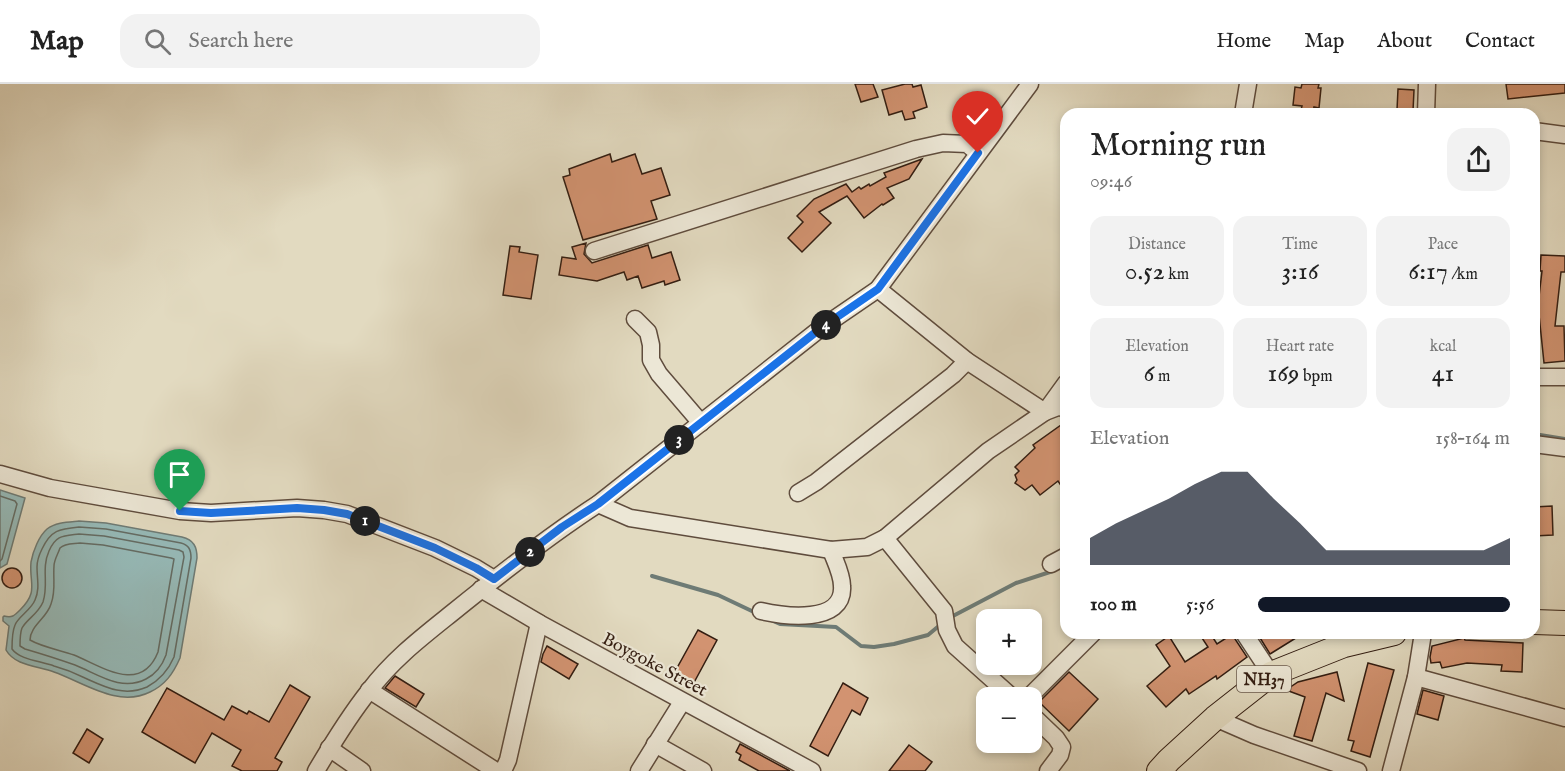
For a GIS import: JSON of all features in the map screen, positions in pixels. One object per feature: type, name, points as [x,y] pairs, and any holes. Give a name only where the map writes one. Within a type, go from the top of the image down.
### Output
[{"type":"highway","points":[[1540,622],[1565,623]]},
{"type":"highway","name":"NH37","points":[[1160,771],[1215,718],[1271,674],[1344,645],[1369,639]]},
{"type":"street","points":[[316,771],[369,690],[399,656],[487,584],[562,527],[598,504],[821,328],[878,289],[1030,84]]},
{"type":"street","points":[[1244,108],[1248,84]]},
{"type":"street","points":[[1426,108],[1427,84]]},
{"type":"street","points":[[1540,132],[1565,135]]},
{"type":"street","points":[[594,250],[925,147],[943,143],[967,144],[978,153]]},
{"type":"street","points":[[878,289],[967,361],[1045,412]]},
{"type":"street","points":[[635,319],[648,332],[651,360],[701,423]]},
{"type":"street","points":[[798,493],[816,482],[953,375],[967,361]]},
{"type":"street","points":[[1540,377],[1565,376]]},
{"type":"street","points":[[1045,412],[1060,391]]},
{"type":"street","points":[[598,504],[630,518],[831,550],[867,547],[885,538],[988,451],[1045,412],[1060,407]]},
{"type":"street","points":[[1540,445],[1565,448]]},
{"type":"street","name":"Boygoke Street","points":[[0,474],[51,488],[180,511],[211,513],[297,508],[347,514],[435,548],[476,568],[487,584],[539,623],[812,771]]},
{"type":"street","points":[[885,538],[944,611],[947,630],[955,646],[1002,687]]},
{"type":"street","points":[[761,611],[778,615],[806,616],[826,611],[837,603],[841,596],[842,586],[831,550]]},
{"type":"street","points":[[1051,564],[1060,559]]},
{"type":"street","points":[[503,771],[508,760],[539,623]]},
{"type":"street","points":[[1039,687],[1088,639]]},
{"type":"street","points":[[1248,639],[1271,674]]},
{"type":"street","points":[[1391,771],[1416,677],[1422,639]]},
{"type":"street","points":[[1416,677],[1565,718]]},
{"type":"street","points":[[369,690],[496,771]]},
{"type":"street","points":[[639,771],[682,702]]},
{"type":"street","points":[[1215,718],[1254,735],[1358,771]]},
{"type":"street","points":[[1042,724],[1062,747],[1060,755],[1048,771]]},
{"type":"street","points":[[654,744],[703,771]]},
{"type":"street","points":[[329,748],[362,771]]},
{"type":"water","points":[[0,490],[25,498],[7,564],[0,568]]},
{"type":"water","points":[[79,521],[106,523],[182,537],[192,542],[195,547],[197,558],[180,658],[168,678],[150,692],[138,696],[114,696],[54,672],[27,665],[15,659],[6,650],[9,626],[3,621],[3,617],[14,615],[29,598],[32,587],[31,562],[39,540],[47,529],[54,525]]},
{"type":"building","points":[[855,84],[873,84],[878,97],[861,102]]},
{"type":"building","points":[[912,84],[913,87],[921,85],[927,107],[913,112],[915,118],[905,120],[902,111],[889,115],[882,90]]},
{"type":"building","points":[[1302,84],[1319,84],[1318,88],[1321,88],[1319,108],[1302,108],[1302,106],[1293,105],[1295,87],[1301,88]]},
{"type":"building","points":[[1506,84],[1565,84],[1565,93],[1508,99]]},
{"type":"building","points":[[1398,89],[1414,90],[1413,108],[1397,108]]},
{"type":"building","points":[[610,154],[612,162],[635,154],[642,174],[661,168],[670,195],[651,201],[657,219],[583,240],[563,177],[570,175],[569,169]]},
{"type":"building","points":[[922,159],[909,179],[887,188],[894,198],[864,218],[847,196],[819,212],[831,223],[802,252],[788,238],[803,222],[797,216],[814,199],[846,184],[852,192],[859,187],[861,189],[869,184],[870,186],[886,177],[884,173]]},
{"type":"building","points":[[586,243],[584,254],[592,263],[648,245],[652,258],[671,252],[680,280],[665,285],[664,281],[642,288],[638,276],[627,280],[624,272],[597,281],[559,275],[562,257],[576,259],[572,247]]},
{"type":"building","points":[[510,246],[520,247],[519,252],[538,255],[531,299],[503,295]]},
{"type":"building","points":[[1541,255],[1565,256],[1565,272],[1561,272],[1555,326],[1564,326],[1565,361],[1544,363],[1540,324],[1542,271],[1540,271]]},
{"type":"building","points":[[1060,426],[1060,484],[1058,481],[1040,495],[1032,485],[1025,490],[1015,483],[1017,480],[1015,475],[1019,471],[1015,467],[1035,448],[1033,445]]},
{"type":"building","points":[[1552,506],[1553,535],[1540,536],[1540,507]]},
{"type":"building","points":[[12,568],[19,571],[22,578],[19,585],[12,588],[5,585],[2,578],[5,571]]},
{"type":"building","points":[[698,630],[717,640],[691,688],[672,677]]},
{"type":"building","points":[[1165,639],[1171,639],[1185,662],[1208,647],[1203,639],[1214,639],[1217,644],[1225,639],[1235,639],[1247,657],[1217,679],[1216,676],[1189,694],[1186,689],[1166,707],[1147,686],[1170,666],[1156,645]]},
{"type":"building","points":[[1261,639],[1294,639],[1270,654]]},
{"type":"building","points":[[1460,639],[1523,643],[1522,672],[1501,671],[1502,665],[1467,663],[1442,668],[1440,662],[1431,663],[1432,646]]},
{"type":"building","points":[[547,646],[578,664],[569,679],[541,662]]},
{"type":"building","points":[[1368,663],[1394,670],[1370,757],[1351,751],[1354,741],[1348,740]]},
{"type":"building","points":[[1069,672],[1098,699],[1069,731],[1042,705],[1042,699]]},
{"type":"building","points":[[1337,672],[1344,701],[1326,693],[1312,741],[1294,736],[1305,697],[1286,690],[1298,682]]},
{"type":"building","points":[[395,676],[424,694],[416,707],[385,688]]},
{"type":"building","points":[[843,683],[868,698],[860,715],[852,710],[828,756],[810,746]]},
{"type":"building","points":[[290,685],[310,697],[275,758],[282,762],[277,771],[242,771],[232,766],[241,750],[212,733],[195,763],[142,732],[167,688],[224,720],[232,706],[247,714],[249,711],[269,722]]},
{"type":"building","points":[[1423,690],[1444,696],[1438,720],[1417,714]]},
{"type":"building","points":[[87,729],[103,739],[89,763],[73,753]]},
{"type":"building","points":[[740,744],[790,771],[759,771],[739,760],[741,755],[736,752]]},
{"type":"building","points":[[909,745],[932,762],[925,771],[889,771]]},
{"type":"waterway","points":[[1540,435],[1565,439]]},
{"type":"waterway","points":[[951,617],[1016,583],[1053,571]]},
{"type":"waterway","points":[[652,576],[718,595],[756,613]]},
{"type":"waterway","points":[[771,620],[780,624],[836,627],[861,646],[874,647],[928,635],[940,625]]},
{"type":"route","points":[[180,511],[211,513],[297,508],[347,514],[435,548],[494,579],[562,527],[598,504],[821,328],[878,289],[978,153]]}]
